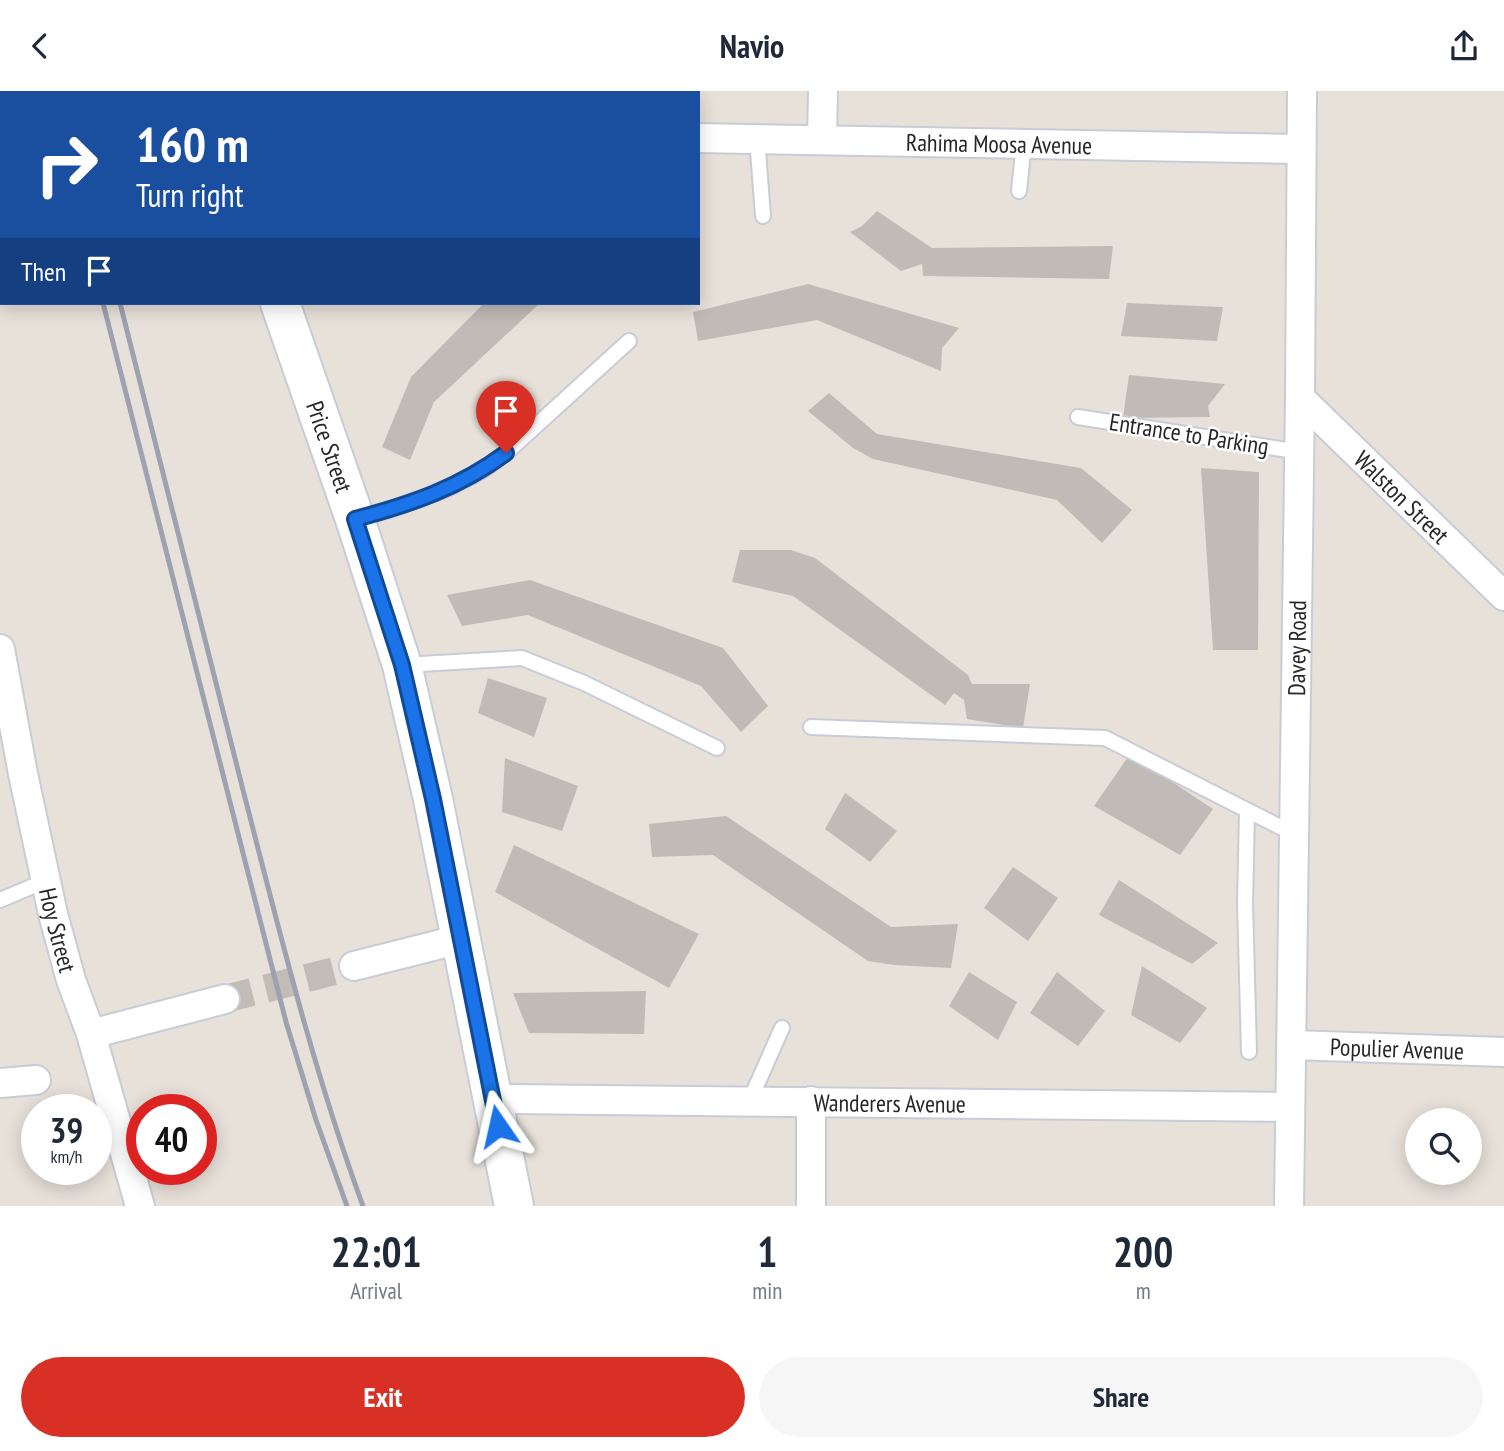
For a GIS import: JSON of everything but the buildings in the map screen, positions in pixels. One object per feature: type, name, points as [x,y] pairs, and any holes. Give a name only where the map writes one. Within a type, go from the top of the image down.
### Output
[{"type":"street","points":[[822,139],[823,91]]},
{"type":"street","name":"Davey Road","points":[[1289,1206],[1300,452],[1302,91]]},
{"type":"street","name":"Rahima Moosa Avenue","points":[[700,138],[1301,149]]},
{"type":"street","name":"Price Street","points":[[282,305],[402,665],[433,799],[514,1206]]},
{"type":"street","name":"Walston Street","points":[[1300,398],[1504,596]]},
{"type":"street","name":"Hoy Street","points":[[0,649],[5,709],[45,881],[71,980],[91,1034],[140,1206]]},
{"type":"street","points":[[354,966],[461,939]]},
{"type":"street","points":[[91,1034],[225,999]]},
{"type":"street","name":"Populier Avenue","points":[[1292,1045],[1504,1052]]},
{"type":"street","points":[[0,1083],[36,1080]]},
{"type":"street","name":"Wanderers Avenue","points":[[493,1101],[501,1098],[1289,1107]]},
{"type":"street","points":[[811,1101],[811,1206]]},
{"type":"lane","points":[[757,138],[763,216]]},
{"type":"lane","points":[[1020,191],[1024,143]]},
{"type":"lane","points":[[355,519],[447,489],[480,473],[506,453],[629,341]]},
{"type":"lane","name":"Entrance to Parking","points":[[1078,417],[1300,452]]},
{"type":"lane","points":[[402,665],[522,659],[584,683],[717,748]]},
{"type":"lane","points":[[811,727],[1105,738],[1294,834]]},
{"type":"lane","points":[[1247,811],[1245,903],[1249,1052]]},
{"type":"lane","points":[[0,900],[45,881]]},
{"type":"lane","points":[[750,1100],[782,1028]]},
{"type":"tunnel","points":[[225,999],[354,966]]},
{"type":"railway","points":[[104,305],[286,1022],[316,1120],[347,1206]]},
{"type":"railway","points":[[121,305],[284,947],[328,1103],[363,1206]]},
{"type":"route","points":[[498,1126],[433,799],[402,665],[355,519],[447,489],[480,473],[506,453]]}]
